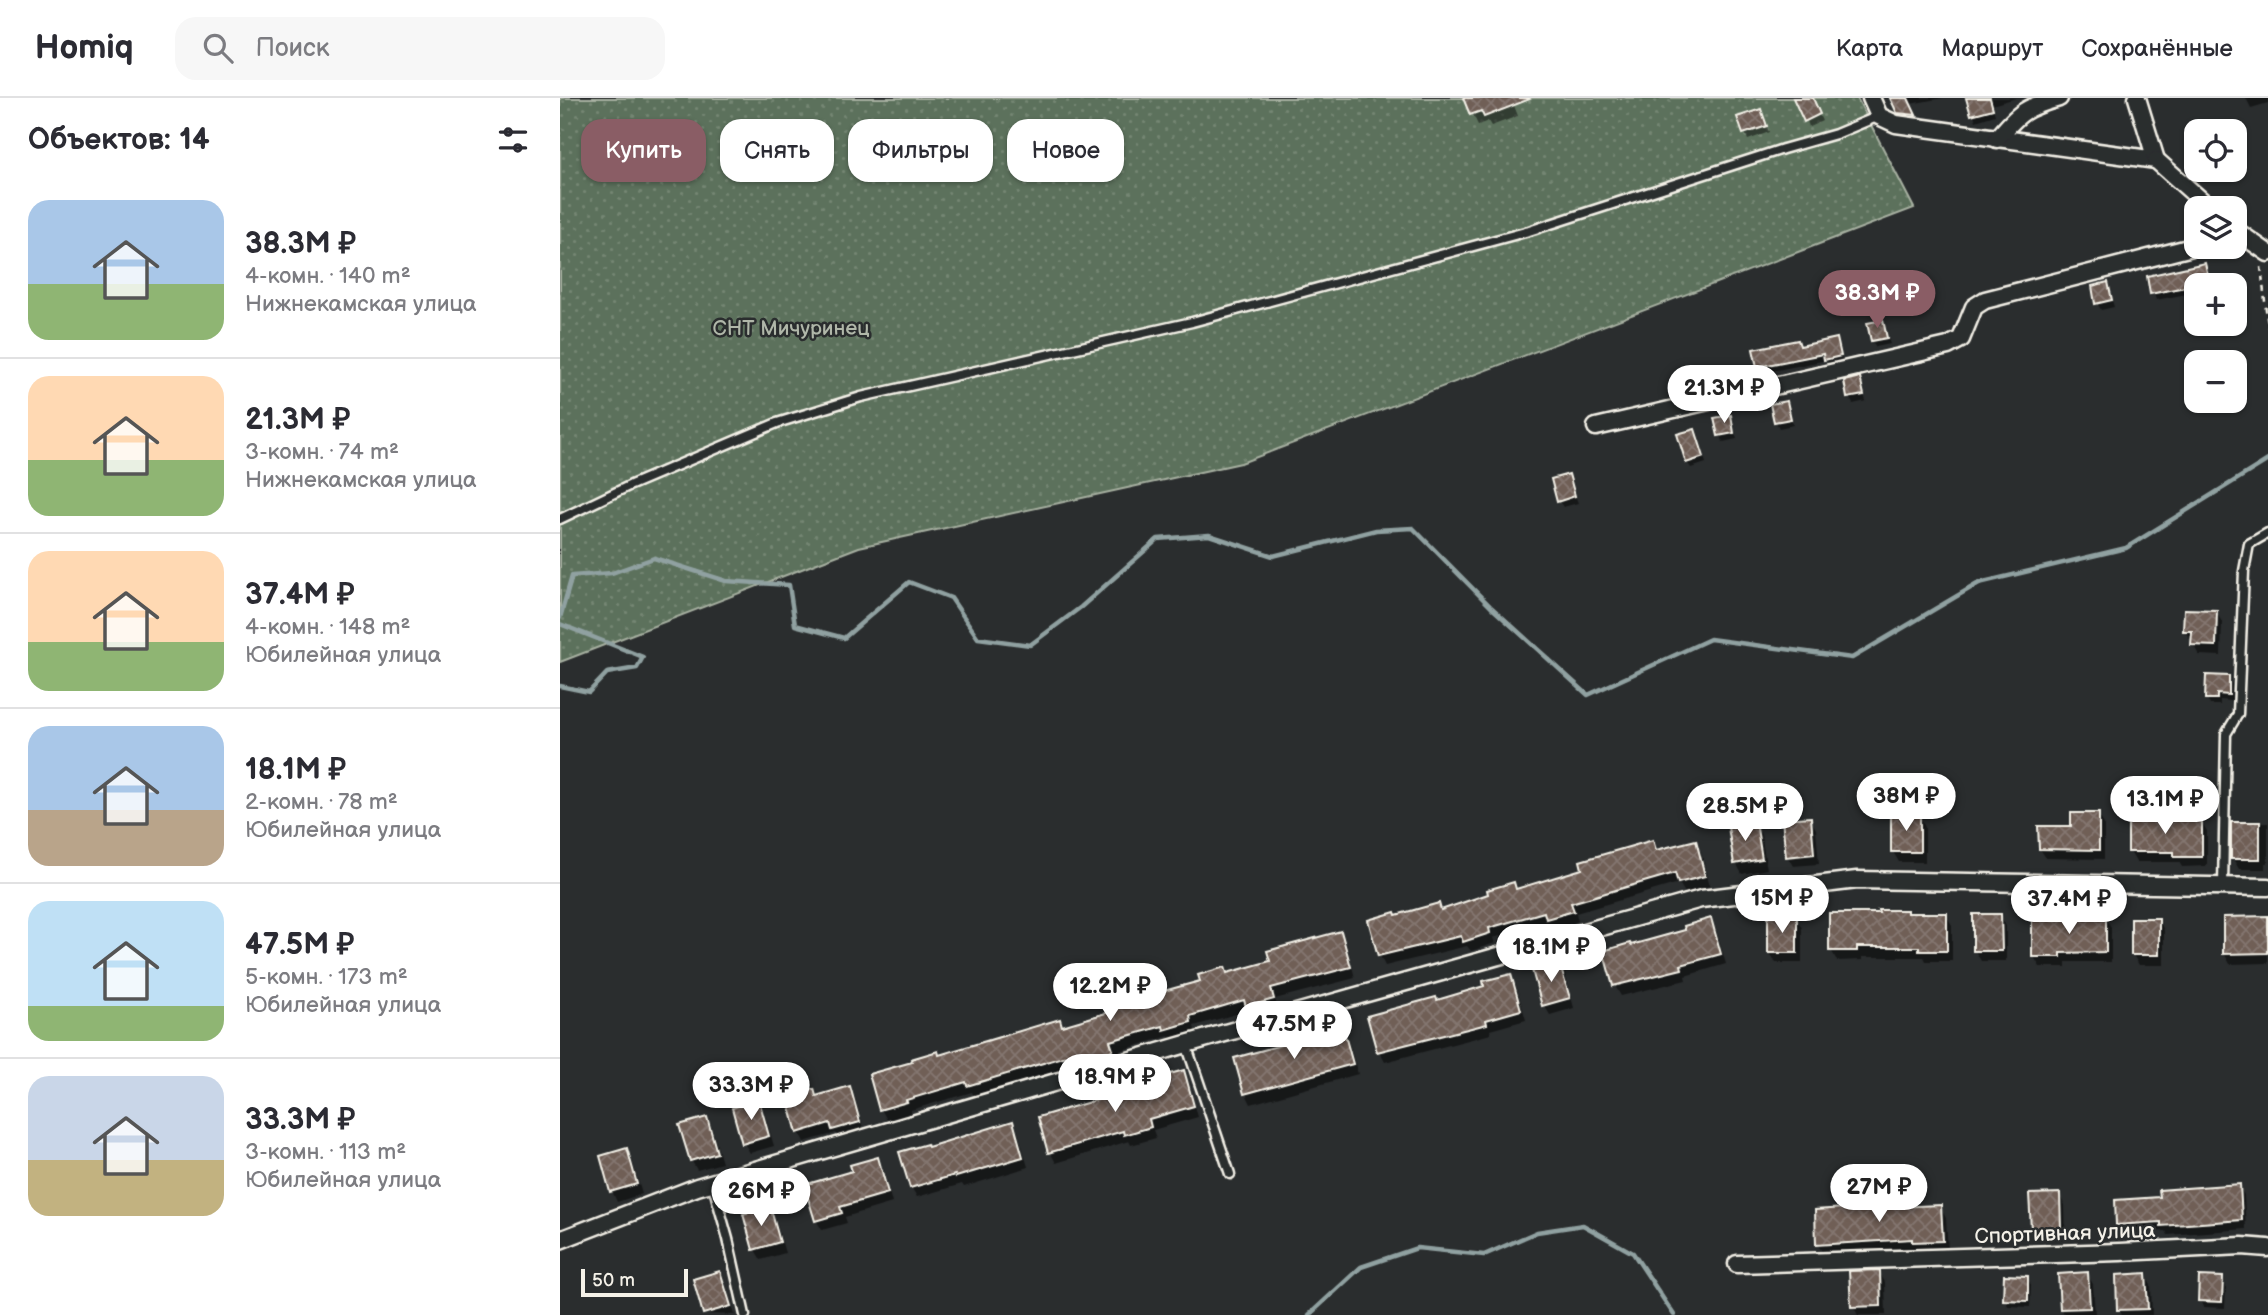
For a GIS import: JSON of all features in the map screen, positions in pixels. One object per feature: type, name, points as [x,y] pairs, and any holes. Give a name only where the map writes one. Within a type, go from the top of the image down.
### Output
[{"type":"street","points":[[1871,98],[1879,116],[1914,128],[2156,160]]},
{"type":"street","points":[[1997,139],[2014,117],[2031,106],[2059,98]]},
{"type":"street","points":[[2137,98],[2156,160],[2196,196]]},
{"type":"street","points":[[2247,239],[2263,250]]},
{"type":"street","points":[[1596,427],[1948,346],[1961,339],[1974,307],[1985,300],[2184,249]]},
{"type":"street","points":[[560,1240],[712,1182],[1186,1044],[1700,899],[1857,880],[2268,887]]},
{"type":"street","name":"Спортивная улица","points":[[1737,1264],[2242,1246],[2268,1248]]},
{"type":"lane","points":[[560,519],[740,438],[801,415],[861,397],[1192,322],[1529,232],[1836,134],[1879,116]]},
{"type":"lane","points":[[2223,886],[2226,734],[2238,714],[2244,571],[2249,544],[2268,533]]},
{"type":"lane","points":[[1186,1044],[1230,1174]]},
{"type":"lane","points":[[712,1182],[728,1239],[744,1315]]},
{"type":"path","points":[[2263,250],[2268,327]]},
{"type":"green space","name":"СНТ Мичуринец","points":[[560,98],[1857,98],[1914,208],[1241,463],[859,547],[560,662]]},
{"type":"building","points":[[1463,98],[1530,99],[1484,117],[1481,111],[1470,115]]},
{"type":"building","points":[[1793,98],[1813,98],[1820,114],[1804,122]]},
{"type":"building","points":[[1890,98],[1908,98],[1916,115],[1897,113]]},
{"type":"building","points":[[1966,98],[1990,98],[1993,109],[1971,115]]},
{"type":"building","points":[[1761,109],[1767,126],[1743,134],[1737,117]]},
{"type":"building","points":[[2205,263],[2207,273],[2184,273],[2184,287],[2150,294],[2147,276]]},
{"type":"building","points":[[2108,282],[2112,300],[2095,304],[2092,286]]},
{"type":"building","points":[[1883,320],[1887,338],[1871,341],[1867,323]]},
{"type":"building","points":[[1837,338],[1841,356],[1824,360],[1823,354],[1757,367],[1753,349],[1798,340],[1800,346]]},
{"type":"building","points":[[1860,377],[1864,395],[1847,398],[1844,381]]},
{"type":"building","points":[[1787,401],[1791,419],[1774,422],[1770,404]]},
{"type":"building","points":[[1731,415],[1734,433],[1718,436],[1714,418]]},
{"type":"building","points":[[1695,429],[1704,457],[1686,463],[1677,434]]},
{"type":"building","points":[[1569,474],[1575,496],[1557,502],[1551,479]]},
{"type":"building","points":[[2184,609],[2217,610],[2216,646],[2191,645],[2192,631],[2183,631]]},
{"type":"building","points":[[2206,675],[2229,676],[2229,695],[2217,694],[2217,699],[2205,699]]},
{"type":"building","points":[[2071,813],[2099,813],[2099,850],[2039,849],[2038,826],[2071,826]]},
{"type":"building","points":[[1920,814],[1920,852],[1891,852],[1891,815]]},
{"type":"building","points":[[2128,815],[2157,815],[2157,820],[2202,819],[2202,857],[2174,857],[2174,852],[2128,852]]},
{"type":"building","points":[[1811,817],[1814,854],[1786,857],[1782,819]]},
{"type":"building","points":[[1756,822],[1762,859],[1734,864],[1728,827]]},
{"type":"building","points":[[2231,822],[2260,822],[2260,859],[2231,859]]},
{"type":"building","points":[[1653,840],[1656,850],[1696,840],[1705,876],[1678,883],[1675,873],[1571,903],[1574,911],[1546,919],[1544,912],[1489,928],[1490,933],[1463,942],[1461,936],[1378,956],[1368,920],[1439,903],[1441,910],[1488,894],[1487,890],[1514,882],[1516,889],[1582,869],[1580,861]]},
{"type":"building","points":[[1878,910],[1947,913],[1947,951],[1919,951],[1919,947],[1857,947],[1857,951],[1829,951],[1829,913],[1879,913]]},
{"type":"building","points":[[1973,914],[2001,914],[2002,951],[1973,951]]},
{"type":"building","points":[[2078,915],[2106,915],[2106,952],[2032,957],[2032,920],[2078,919]]},
{"type":"building","points":[[1768,916],[1797,916],[1797,953],[1768,953]]},
{"type":"building","points":[[2268,916],[2268,953],[2223,954],[2223,917]]},
{"type":"building","points":[[1711,918],[1721,954],[1681,965],[1682,969],[1613,986],[1603,951],[1685,930],[1684,926]]},
{"type":"building","points":[[2131,918],[2159,918],[2159,955],[2131,955]]},
{"type":"building","points":[[1341,931],[1351,967],[1271,988],[1274,999],[1246,1007],[1244,1000],[1190,1016],[1191,1022],[1164,1030],[1163,1026],[1110,1041],[1113,1050],[1085,1058],[1083,1051],[967,1086],[966,1082],[879,1110],[869,1074],[912,1062],[911,1059],[938,1051],[939,1055],[1060,1019],[1062,1026],[1116,1010],[1114,1002],[1200,981],[1198,975],[1225,967],[1227,973],[1270,961],[1267,951]]},
{"type":"building","points":[[1559,962],[1570,998],[1542,1006],[1532,970]]},
{"type":"building","points":[[1511,974],[1521,1010],[1486,1020],[1487,1024],[1377,1052],[1367,1016],[1436,997],[1437,1000],[1484,986],[1483,981]]},
{"type":"building","points":[[1343,1028],[1353,1064],[1244,1094],[1234,1058]]},
{"type":"building","points":[[1184,1070],[1194,1106],[1149,1119],[1151,1127],[1124,1135],[1123,1131],[1048,1153],[1038,1117],[1107,1097],[1108,1101],[1159,1087],[1156,1078]]},
{"type":"building","points":[[850,1086],[860,1122],[832,1130],[830,1123],[797,1133],[787,1097],[814,1089],[816,1096]]},
{"type":"building","points":[[759,1100],[769,1136],[742,1144],[732,1108]]},
{"type":"building","points":[[707,1117],[717,1153],[690,1161],[679,1125]]},
{"type":"building","points":[[1013,1121],[1023,1157],[910,1188],[899,1152],[927,1144],[928,1147]]},
{"type":"building","points":[[627,1148],[637,1184],[610,1192],[600,1156]]},
{"type":"building","points":[[878,1157],[888,1193],[840,1207],[842,1213],[815,1221],[804,1185],[852,1171],[850,1165]]},
{"type":"building","points":[[2240,1184],[2242,1220],[2161,1226],[2161,1222],[2116,1225],[2115,1200],[2160,1197],[2159,1190]]},
{"type":"building","points":[[2060,1193],[2061,1229],[2031,1230],[2029,1194]]},
{"type":"building","points":[[1941,1205],[1943,1241],[1912,1242],[1912,1239],[1816,1245],[1815,1210]]},
{"type":"building","points":[[770,1206],[780,1242],[753,1250],[743,1214]]},
{"type":"building","points":[[1880,1270],[1881,1306],[1851,1307],[1849,1271]]},
{"type":"building","points":[[720,1271],[731,1306],[703,1314],[693,1279]]},
{"type":"building","points":[[2088,1272],[2090,1308],[2060,1309],[2058,1274]]},
{"type":"building","points":[[2146,1273],[2148,1309],[2117,1310],[2116,1275]]},
{"type":"building","points":[[2004,1275],[2028,1276],[2028,1301],[2003,1300]]},
{"type":"building","points":[[2199,1276],[2223,1277],[2222,1302],[2198,1301]]},
{"type":"waterway","points":[[560,618],[572,576],[612,573],[654,558],[726,581],[789,585],[795,625],[844,638],[909,582],[951,598],[978,638],[1030,645],[1081,607],[1158,539],[1209,535],[1273,556],[1376,530],[1413,528],[1492,608],[1588,695],[1710,639],[1852,658],[1979,583],[2126,548],[2268,460]]},
{"type":"waterway","points":[[560,624],[643,657],[637,668],[607,673],[589,692],[560,686]]},
{"type":"waterway","points":[[1309,1315],[1361,1267],[1417,1248],[1484,1255],[1537,1232],[1583,1225],[1633,1253],[1674,1315]]}]
